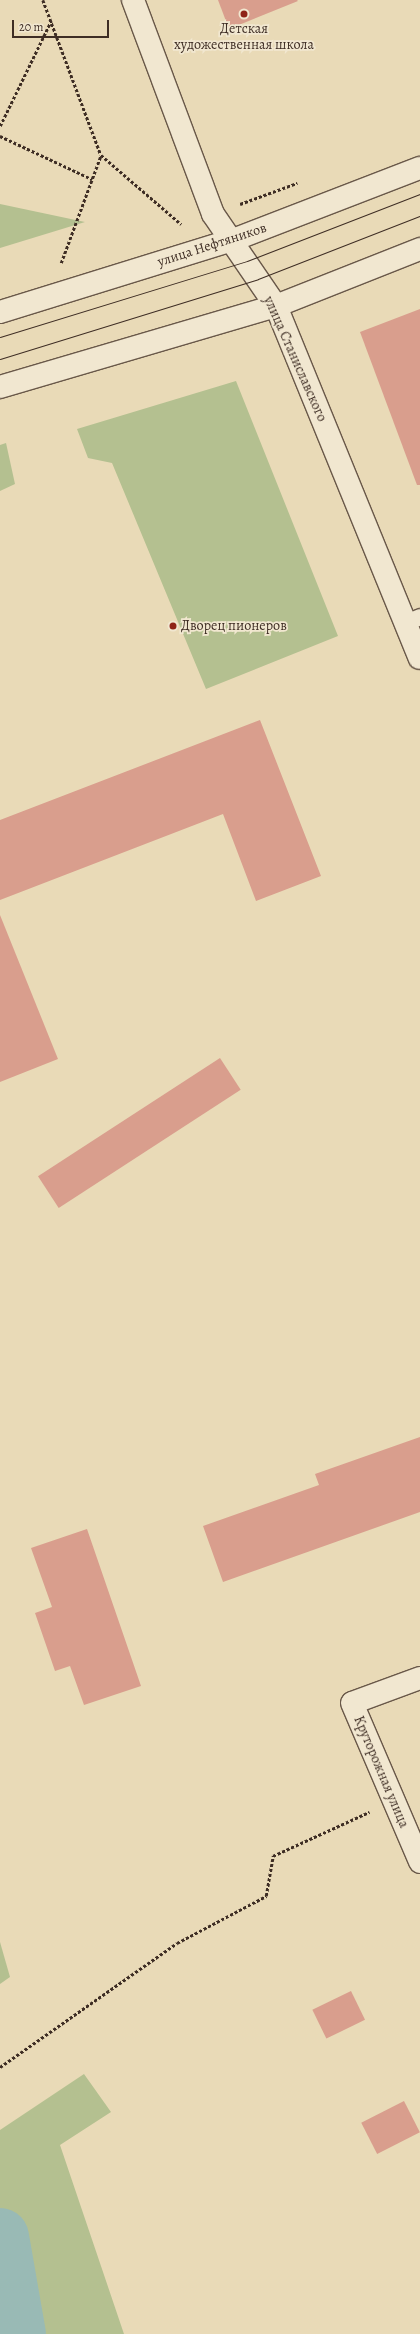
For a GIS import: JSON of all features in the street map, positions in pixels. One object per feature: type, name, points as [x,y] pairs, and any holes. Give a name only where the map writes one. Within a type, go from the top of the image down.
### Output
[{"type":"main road","name":"улица Станиславского","points":[[132,0],[213,214],[233,240],[276,306],[413,620],[420,658]]},
{"type":"main road","name":"улица Нефтяников","points":[[0,312],[233,240],[420,168]]},
{"type":"main road","points":[[0,388],[276,306],[420,250]]},
{"type":"main road","name":"Круторожная улица","points":[[420,1678],[352,1703],[393,1802],[420,1862]]},
{"type":"path","points":[[43,0],[52,20],[101,155],[181,224]]},
{"type":"path","points":[[0,126],[52,20]]},
{"type":"path","points":[[0,136],[92,179]]},
{"type":"path","points":[[60,266],[101,155]]},
{"type":"path","points":[[0,2067],[177,1944],[266,1896],[273,1856],[393,1802]]},
{"type":"green space","points":[[0,204],[85,222],[0,248]]},
{"type":"green space","points":[[236,381],[338,636],[206,689],[112,463],[88,458],[77,429]]},
{"type":"green space","points":[[6,443],[15,484],[0,491],[0,445]]},
{"type":"green space","points":[[0,1942],[10,1977],[0,1984]]},
{"type":"green space","points":[[84,2074],[111,2112],[60,2145],[124,2334],[0,2334],[0,2130]]},
{"type":"building","name":"Детская художественная школа","points":[[218,0],[297,0],[298,1],[229,29]]},
{"type":"building","points":[[420,309],[420,485],[417,485],[360,332]]},
{"type":"building","points":[[260,720],[321,876],[256,901],[223,814],[0,900],[0,820]]},
{"type":"building","points":[[0,915],[58,1059],[0,1082]]},
{"type":"building","points":[[220,1058],[241,1090],[59,1208],[38,1176]]},
{"type":"building","points":[[420,1437],[420,1512],[223,1582],[203,1526],[319,1485],[315,1474]]},
{"type":"building","points":[[87,1529],[141,1686],[84,1705],[70,1666],[55,1671],[35,1613],[52,1607],[31,1548]]},
{"type":"building","points":[[351,1991],[365,2020],[326,2039],[312,2010]]},
{"type":"building","points":[[404,2101],[420,2132],[377,2154],[361,2123]]},
{"type":"waterway","points":[[0,2237],[17,2334]]},
{"type":"tram line","points":[[0,337],[247,261],[420,194]]},
{"type":"tram line","points":[[0,359],[258,279],[420,216]]},
{"type":"place","name":"Детская художественная школа","points":[[244,14]]},
{"type":"place","name":"Дворец пионеров","points":[[173,626]]}]
